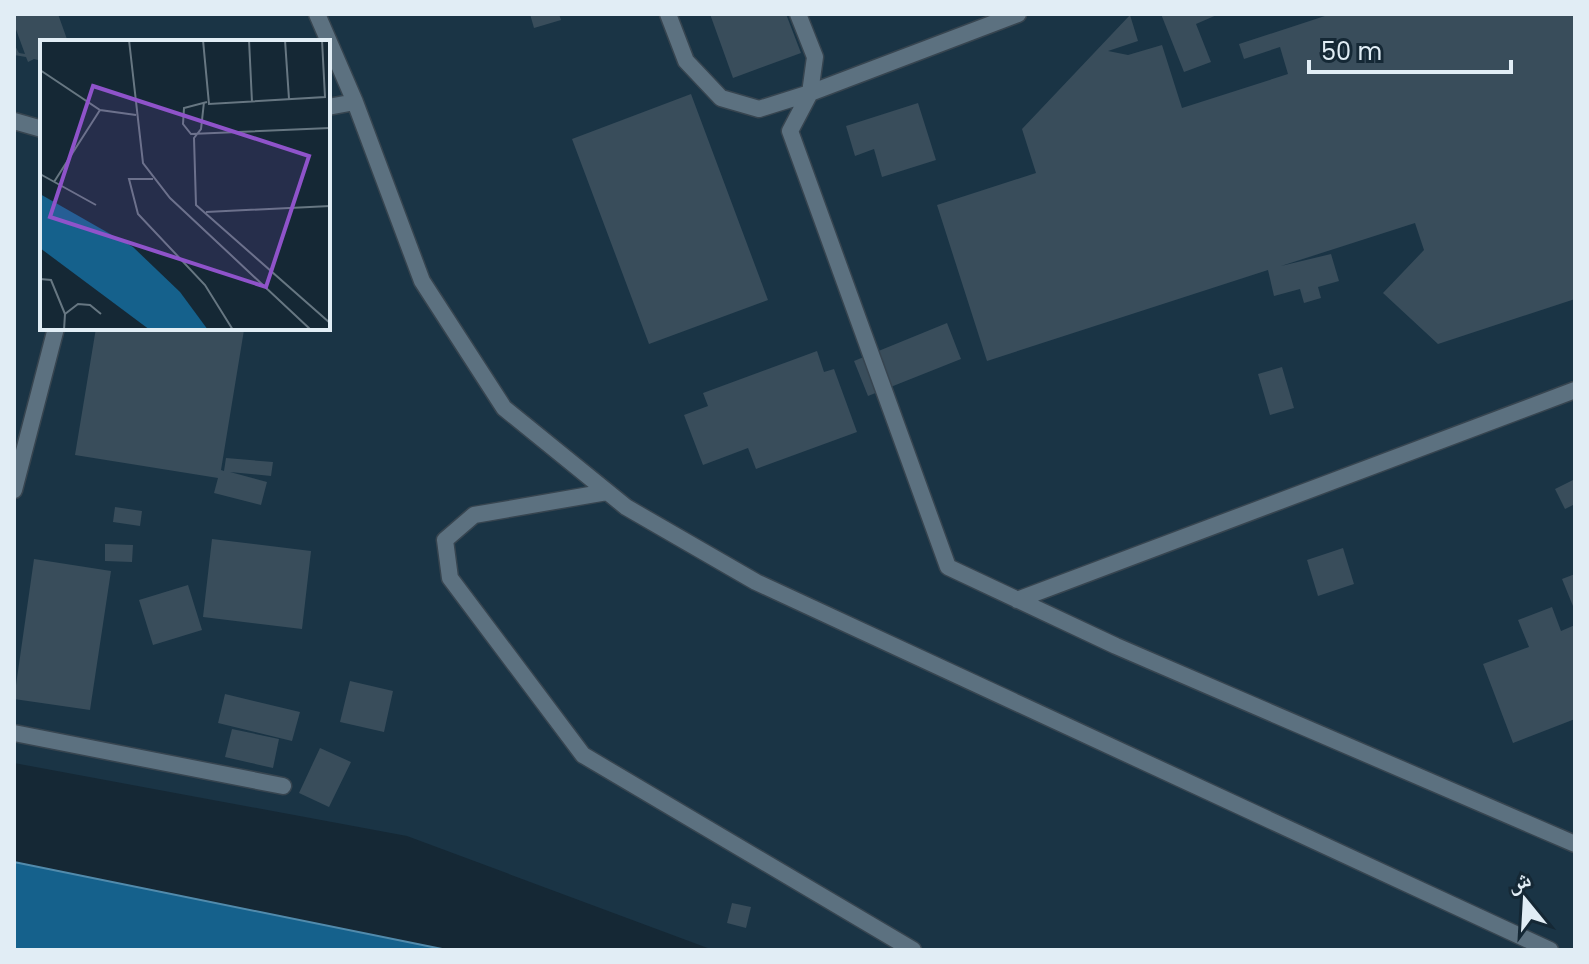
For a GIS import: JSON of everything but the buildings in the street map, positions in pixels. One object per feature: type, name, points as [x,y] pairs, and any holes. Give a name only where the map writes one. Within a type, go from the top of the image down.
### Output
[{"type":"lane","points":[[317,14],[328,40]]},
{"type":"lane","points":[[668,14],[686,61],[721,98],[759,109],[810,93],[1018,14]]},
{"type":"lane","points":[[798,14],[815,57],[810,93],[790,131],[948,567],[1116,646],[1575,844]]},
{"type":"lane","points":[[330,44],[422,281],[504,408],[626,507],[756,582],[1550,950]]},
{"type":"lane","points":[[330,107],[355,102]]},
{"type":"lane","points":[[14,121],[40,128]]},
{"type":"lane","points":[[14,490],[55,330]]},
{"type":"lane","points":[[1017,600],[1575,390]]},
{"type":"lane","points":[[607,492],[474,515],[445,540],[450,578],[583,755],[913,950]]},
{"type":"lane","points":[[14,733],[283,786]]},
{"type":"shaded area","points":[[14,14],[1575,14],[1575,950],[713,950],[407,836],[14,763]]},
{"type":"water","points":[[14,862],[447,950],[14,950]]}]
